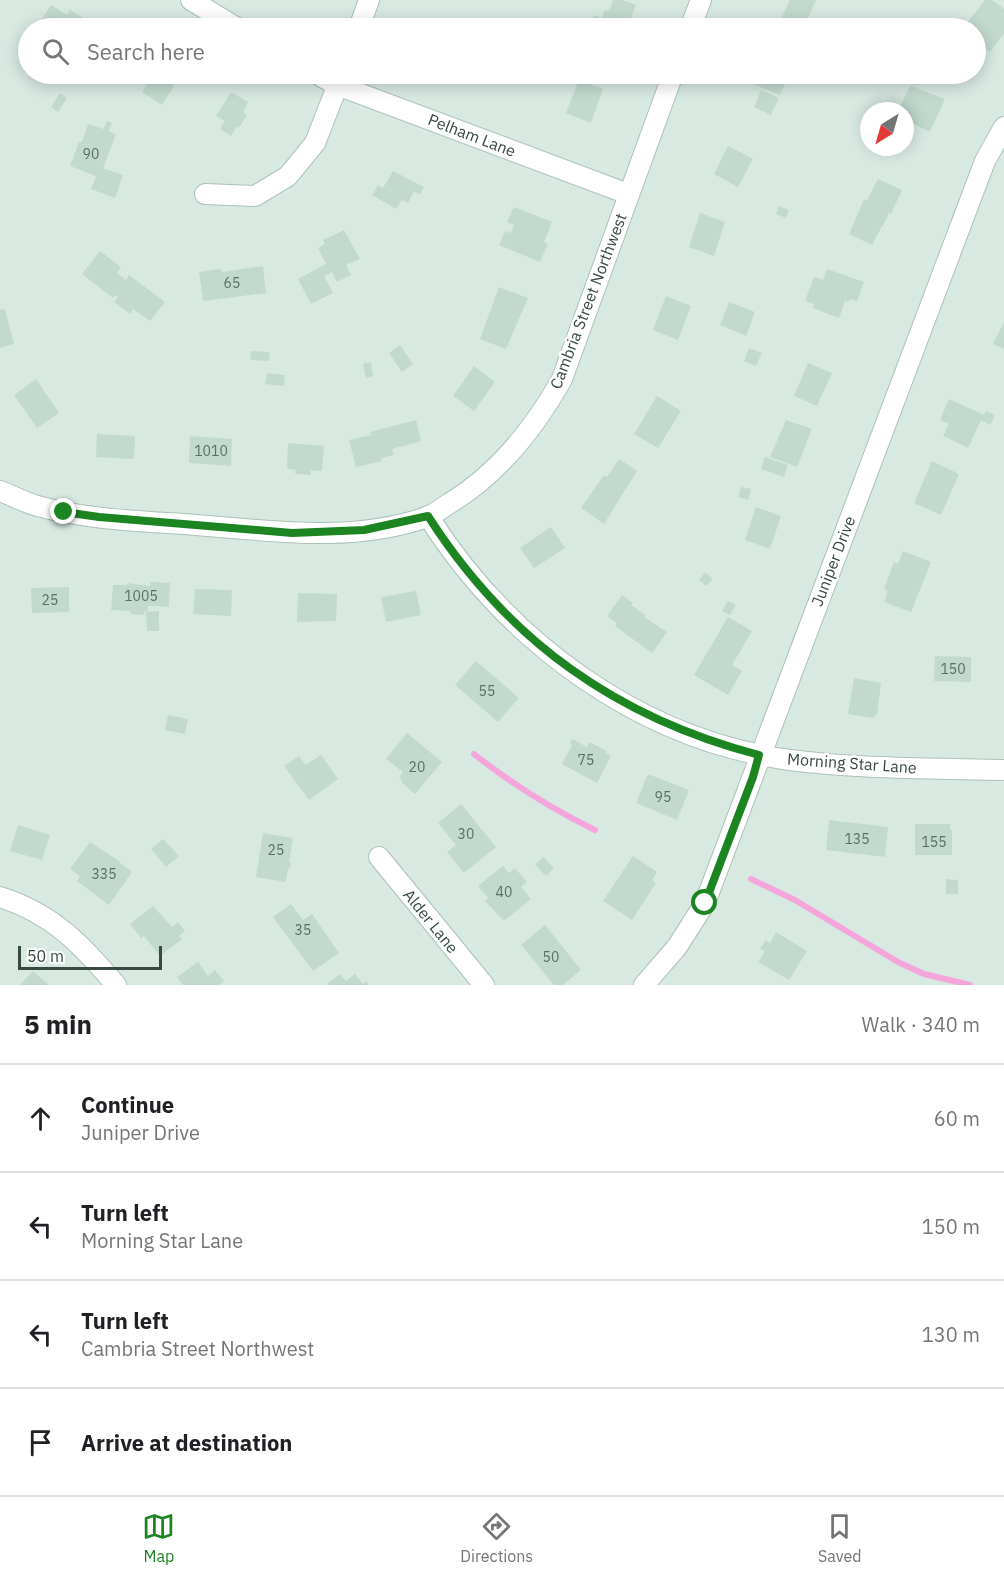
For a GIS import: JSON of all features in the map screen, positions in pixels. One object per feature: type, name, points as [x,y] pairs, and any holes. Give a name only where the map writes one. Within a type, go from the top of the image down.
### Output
[{"type":"street","points":[[191,0],[221,18]]},
{"type":"street","points":[[362,18],[369,0]]},
{"type":"street","points":[[694,18],[701,0]]},
{"type":"street","points":[[206,194],[255,196],[288,176],[315,143],[338,84]]},
{"type":"street","name":"Pelham Lane","points":[[353,84],[628,194]]},
{"type":"street","name":"Cambria Street Northwest","points":[[0,491],[32,504],[99,517],[292,533],[364,530],[428,516],[468,491],[505,460],[545,408],[562,379],[670,84]]},
{"type":"street","name":"Juniper Drive","points":[[644,985],[677,947],[705,903],[981,172],[1004,126]]},
{"type":"street","name":"Morning Star Lane","points":[[428,516],[483,589],[522,629],[558,660],[616,700],[649,717],[717,744],[759,755],[829,764],[1004,770]]},
{"type":"street","name":"Alder Lane","points":[[379,857],[484,985]]},
{"type":"street","points":[[0,897],[36,911],[69,934],[116,985]]},
{"type":"shaded area","points":[[0,0],[1004,0],[1004,985],[0,985]]},
{"type":"building","points":[[613,0],[622,0],[636,5],[631,18],[601,18],[605,10],[609,11]]},
{"type":"building","points":[[790,0],[816,0],[808,18],[782,17]]},
{"type":"building","points":[[985,0],[992,0],[1004,9],[1004,34],[990,52],[986,50],[986,18],[971,18]]},
{"type":"building","points":[[51,5],[67,15],[70,10],[83,18],[43,18]]},
{"type":"building","points":[[147,84],[174,86],[162,105],[142,92]]},
{"type":"building","points":[[577,84],[590,84],[603,89],[591,123],[566,113]]},
{"type":"building","points":[[753,84],[785,84],[780,95]]},
{"type":"building","points":[[910,86],[945,99],[930,132],[914,124],[914,102],[902,102]]},
{"type":"building","points":[[761,90],[779,98],[771,115],[754,107]]},
{"type":"building","points":[[231,92],[248,102],[243,112],[247,115],[231,136],[220,129],[225,121],[216,116]]},
{"type":"building","points":[[60,93],[67,98],[58,112],[51,107]]},
{"type":"building","points":[[107,121],[112,123],[109,131],[116,134],[103,168],[123,175],[115,198],[91,189],[96,176],[70,166],[88,124],[103,129]]},
{"type":"building","points":[[728,146],[753,159],[738,187],[714,174]]},
{"type":"building","points":[[393,171],[424,187],[420,195],[414,191],[408,203],[402,200],[396,209],[372,195],[378,185],[383,188]]},
{"type":"building","points":[[878,179],[902,190],[891,214],[889,213],[872,245],[849,234],[864,199],[867,200]]},
{"type":"building","points":[[779,206],[789,210],[786,218],[776,214]]},
{"type":"building","points":[[514,207],[552,222],[544,242],[548,244],[540,262],[499,245],[505,231],[511,233],[514,225],[507,222]]},
{"type":"building","points":[[700,213],[725,222],[714,256],[689,247]]},
{"type":"building","points":[[344,230],[360,259],[346,265],[351,275],[337,282],[332,272],[324,276],[333,293],[311,304],[298,279],[326,264],[318,248],[325,244],[323,240]]},
{"type":"building","points":[[100,251],[121,267],[117,273],[126,280],[129,275],[165,302],[150,321],[133,309],[130,314],[114,302],[118,297],[115,295],[113,298],[82,274]]},
{"type":"building","points":[[263,266],[266,293],[203,301],[199,272],[221,269],[222,272]]},
{"type":"building","points":[[827,269],[864,282],[857,301],[850,299],[849,302],[845,301],[839,318],[813,308],[814,304],[805,301],[814,277],[823,280]]},
{"type":"building","points":[[499,287],[528,298],[506,349],[480,339]]},
{"type":"building","points":[[666,296],[691,306],[678,340],[653,330]]},
{"type":"building","points":[[729,302],[755,312],[746,336],[720,325]]},
{"type":"building","points":[[5,309],[14,344],[0,348],[0,310]]},
{"type":"building","points":[[1004,322],[1004,349],[993,344]]},
{"type":"building","points":[[400,345],[413,364],[402,372],[389,353]]},
{"type":"building","points":[[749,348],[762,353],[756,366],[744,361]]},
{"type":"building","points":[[251,351],[270,352],[269,361],[250,360]]},
{"type":"building","points":[[371,362],[373,376],[366,378],[363,364]]},
{"type":"building","points":[[808,363],[832,373],[817,406],[794,396]]},
{"type":"building","points":[[474,366],[495,382],[474,411],[453,396]]},
{"type":"building","points":[[267,373],[285,375],[284,386],[265,384]]},
{"type":"building","points":[[36,379],[59,413],[37,428],[14,395]]},
{"type":"building","points":[[657,396],[681,411],[658,448],[634,434]]},
{"type":"building","points":[[949,399],[984,415],[986,411],[995,415],[990,425],[981,420],[968,448],[943,436],[949,424],[940,420]]},
{"type":"building","points":[[416,420],[421,441],[392,449],[394,455],[381,458],[382,461],[356,467],[349,440]]},
{"type":"building","points":[[786,420],[812,429],[797,467],[770,457]]},
{"type":"building","points":[[97,434],[135,436],[134,459],[96,457]]},
{"type":"building","points":[[190,436],[232,439],[231,466],[189,463]]},
{"type":"building","points":[[288,443],[324,446],[322,471],[311,470],[311,475],[295,474],[296,470],[287,469]]},
{"type":"building","points":[[765,457],[788,465],[784,477],[761,469]]},
{"type":"building","points":[[619,459],[637,471],[604,524],[581,508],[604,475],[607,477]]},
{"type":"building","points":[[932,461],[959,474],[941,515],[914,503]]},
{"type":"building","points":[[741,487],[751,489],[748,500],[738,497]]},
{"type":"building","points":[[756,507],[781,516],[770,549],[745,540]]},
{"type":"building","points":[[551,527],[565,548],[534,568],[520,548]]},
{"type":"building","points":[[903,551],[931,562],[911,612],[884,602],[888,591],[884,589],[894,562],[898,564]]},
{"type":"building","points":[[705,572],[713,579],[706,586],[699,580]]},
{"type":"building","points":[[150,582],[170,583],[169,607],[148,606],[148,611],[145,611],[144,615],[130,614],[130,611],[111,610],[113,585],[127,585],[127,583],[150,586]]},
{"type":"building","points":[[69,587],[69,612],[32,613],[31,588]]},
{"type":"building","points":[[195,589],[232,590],[231,616],[193,614]]},
{"type":"building","points":[[416,591],[421,615],[386,622],[381,597]]},
{"type":"building","points":[[298,593],[337,594],[336,621],[297,622]]},
{"type":"building","points":[[622,595],[645,615],[644,617],[667,632],[652,653],[615,626],[617,623],[607,616]]},
{"type":"building","points":[[728,601],[736,605],[730,615],[722,611]]},
{"type":"building","points":[[159,611],[159,631],[147,631],[146,612]]},
{"type":"building","points":[[728,617],[752,631],[732,665],[742,671],[728,695],[694,675]]},
{"type":"building","points":[[935,656],[971,657],[971,682],[934,681]]},
{"type":"building","points":[[476,661],[519,698],[498,722],[455,685]]},
{"type":"building","points":[[854,678],[881,683],[877,716],[875,715],[874,718],[848,714]]},
{"type":"building","points":[[168,715],[188,719],[185,734],[165,730]]},
{"type":"building","points":[[407,733],[442,762],[415,794],[401,782],[399,777],[403,772],[386,759]]},
{"type":"building","points":[[572,739],[587,747],[589,742],[607,751],[606,753],[611,756],[597,783],[562,764],[572,745],[570,744]]},
{"type":"building","points":[[321,755],[338,779],[309,800],[284,766],[299,756],[306,765]]},
{"type":"building","points":[[648,774],[689,790],[677,820],[636,803]]},
{"type":"building","points":[[461,804],[496,847],[464,873],[447,852],[456,845],[438,823]]},
{"type":"building","points":[[829,820],[888,827],[885,857],[826,850]]},
{"type":"building","points":[[915,824],[950,824],[952,855],[915,855]]},
{"type":"building","points":[[18,825],[50,835],[42,860],[10,851]]},
{"type":"building","points":[[263,833],[293,838],[290,869],[288,868],[286,882],[256,877]]},
{"type":"building","points":[[163,839],[179,856],[166,867],[151,849]]},
{"type":"building","points":[[90,842],[132,872],[109,905],[77,881],[80,876],[70,869]]},
{"type":"building","points":[[633,856],[657,872],[652,880],[656,883],[632,920],[603,901]]},
{"type":"building","points":[[543,857],[554,868],[546,876],[535,865]]},
{"type":"building","points":[[503,866],[509,873],[515,868],[527,882],[521,887],[531,899],[504,921],[485,901],[488,898],[478,886]]},
{"type":"building","points":[[946,879],[958,880],[958,894],[946,894]]},
{"type":"building","points":[[291,904],[303,920],[312,914],[339,953],[313,971],[273,917]]},
{"type":"building","points":[[153,906],[172,927],[178,922],[185,931],[179,936],[182,939],[160,956],[144,936],[141,938],[130,924]]},
{"type":"building","points":[[545,925],[581,970],[563,985],[554,985],[521,945]]},
{"type":"building","points":[[776,932],[807,951],[789,980],[758,962],[765,951],[760,949],[766,940],[770,943]]},
{"type":"building","points":[[198,962],[208,976],[215,970],[224,981],[219,985],[183,985],[177,977]]},
{"type":"building","points":[[33,971],[44,981],[50,985],[20,985]]},
{"type":"building","points":[[340,974],[346,981],[355,974],[363,984],[367,981],[369,985],[329,985],[328,983]]},
{"type":"waterway","points":[[474,754],[533,795],[595,830]]},
{"type":"waterway","points":[[751,879],[795,900],[898,962],[924,974],[970,985]]},
{"type":"route","points":[[64,512],[292,533],[364,530],[428,516],[483,589],[530,636],[558,660],[616,700],[649,717],[717,744],[759,755],[753,777],[705,903]]}]
